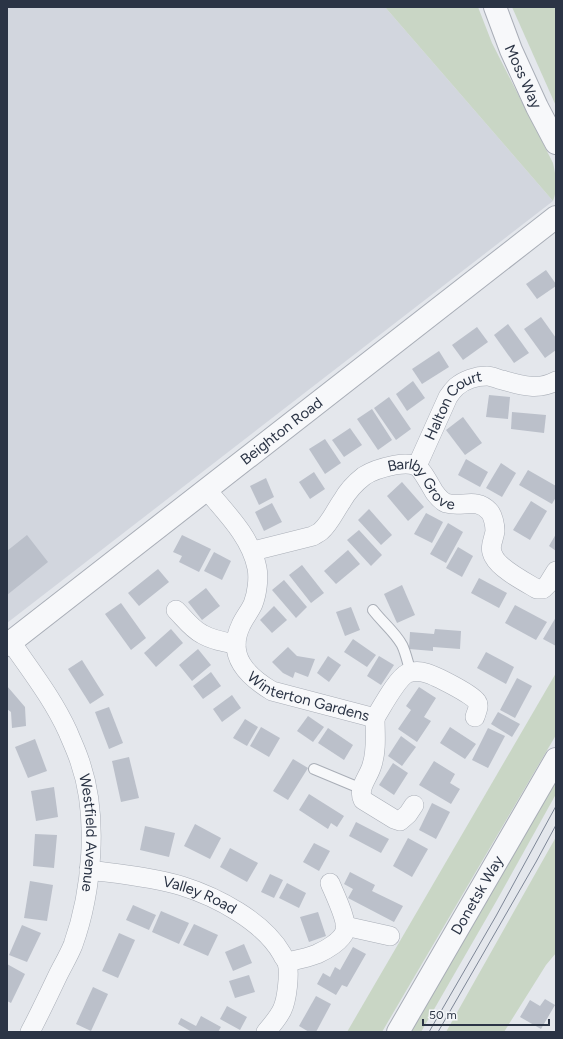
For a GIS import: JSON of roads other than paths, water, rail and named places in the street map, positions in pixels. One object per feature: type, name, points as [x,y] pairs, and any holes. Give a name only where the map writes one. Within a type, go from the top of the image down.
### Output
[{"type":"street","name":"Moss Way","points":[[495,7],[511,50],[537,107],[556,143]]},
{"type":"street","name":"Beighton Road","points":[[9,644],[556,217]]},
{"type":"street","name":"Halton Court","points":[[417,466],[448,397],[455,388],[465,380],[488,376],[521,385],[533,386],[540,386],[556,381]]},
{"type":"street","name":"Barlby Grove","points":[[252,551],[313,536],[322,530],[331,520],[342,500],[364,476],[378,469],[393,465],[406,464],[417,466],[442,501],[448,503],[477,503],[491,512],[494,520],[495,531],[491,546],[493,556],[503,568],[537,589],[543,589],[556,571]]},
{"type":"street","points":[[176,610],[201,634],[217,640],[236,644],[240,626],[253,604],[257,584],[257,569],[252,551],[244,537],[206,489]]},
{"type":"street","name":"Westfield Avenue","points":[[9,644],[52,702],[67,731],[80,763],[86,783],[92,843],[81,918],[72,946],[30,1032]]},
{"type":"street","name":"Winterton Gardens","points":[[236,644],[240,660],[247,673],[258,683],[272,691],[375,718],[399,681],[411,673]]},
{"type":"street","points":[[411,673],[416,671],[428,673],[475,699],[478,702],[478,707],[475,717]]},
{"type":"street","points":[[375,718],[374,759],[361,795],[364,800],[394,819],[400,821],[408,814],[414,805]]},
{"type":"street","name":"Donetsk Way","points":[[398,1032],[556,759]]},
{"type":"street","name":"Valley Road","points":[[89,870],[159,880],[181,885],[208,895],[250,920],[268,934],[287,962]]},
{"type":"street","points":[[266,1032],[282,1011],[288,979],[287,962],[316,954],[338,941],[345,931],[343,915],[330,884]]},
{"type":"street","points":[[345,926],[390,936]]},
{"type":"lane","points":[[373,610],[395,634],[402,645],[411,673]]},
{"type":"lane","points":[[314,769],[362,789]]},
{"type":"tram line","points":[[429,1032],[496,916],[556,806]]},
{"type":"tram line","points":[[438,1032],[556,825]]}]
